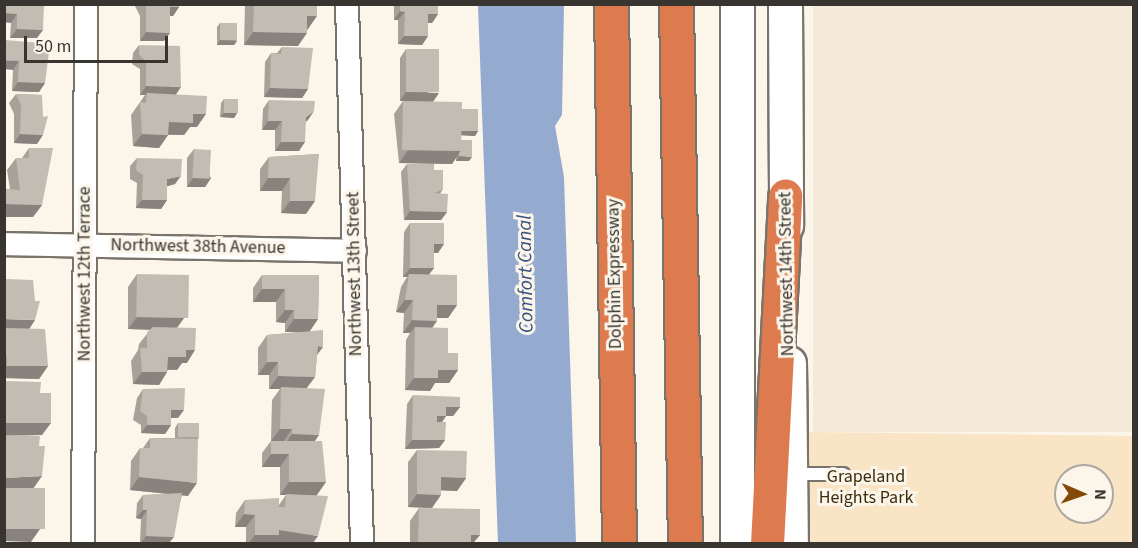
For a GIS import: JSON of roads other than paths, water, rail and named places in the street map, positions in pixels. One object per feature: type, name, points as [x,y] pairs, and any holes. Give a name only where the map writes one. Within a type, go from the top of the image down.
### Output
[{"type":"highway","name":"Dolphin Expressway","points":[[611,4],[619,543]]},
{"type":"highway","points":[[676,4],[684,543]]},
{"type":"highway","points":[[766,543],[785,195]]},
{"type":"main road","points":[[737,4],[737,543]]},
{"type":"main road","name":"Northwest 14th Street","points":[[785,4],[785,195],[792,474],[791,543]]},
{"type":"street","name":"Northwest 12th Terrace","points":[[83,543],[86,4]]},
{"type":"street","name":"Northwest 13th Street","points":[[347,4],[362,543]]},
{"type":"street","name":"Northwest 38th Avenue","points":[[4,244],[355,251]]},
{"type":"lane","points":[[792,474],[843,474]]},
{"type":"water","name":"Comfort Canal","points":[[478,5],[564,5],[562,115],[555,126],[564,177],[576,543],[498,543]]},
{"type":"park label","name":"Grapeland Heights Park","points":[[866,488]]}]
